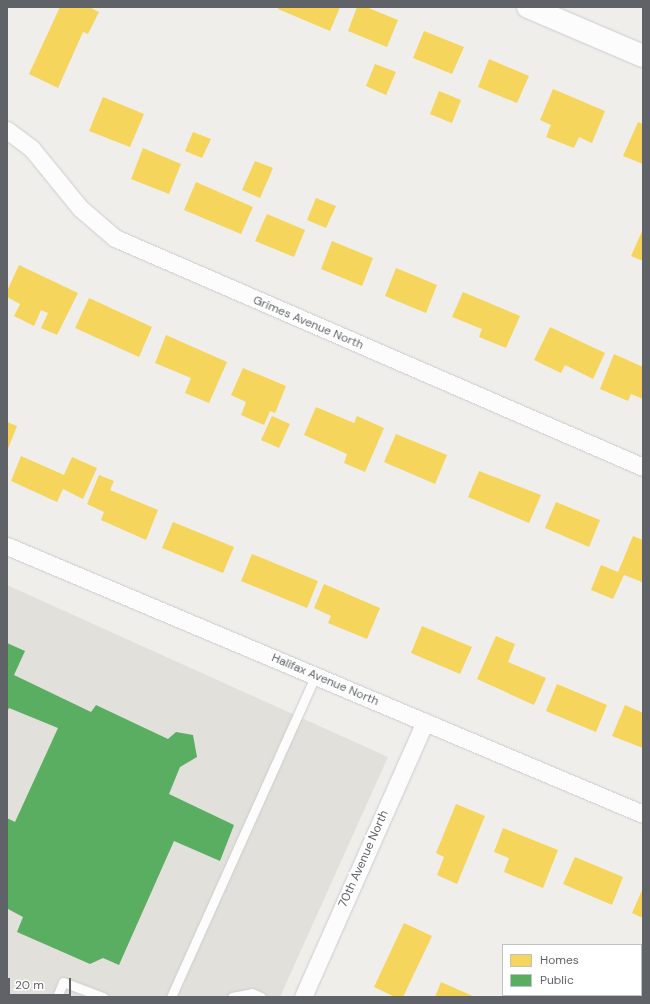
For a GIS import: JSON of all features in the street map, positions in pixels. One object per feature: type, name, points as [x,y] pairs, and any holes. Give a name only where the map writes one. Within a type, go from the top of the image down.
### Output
[{"type":"street","points":[[528,7],[643,56]]},
{"type":"street","name":"Grimes Avenue North","points":[[7,130],[32,149],[80,208],[115,238],[643,467]]},
{"type":"street","name":"Halifax Avenue North","points":[[8,550],[315,676],[643,814]]},
{"type":"street","name":"70th Avenue North","points":[[303,997],[425,722]]},
{"type":"lane","points":[[171,997],[315,676]]},
{"type":"lane","points":[[57,997],[63,982],[103,997]]},
{"type":"lane","points":[[232,997],[252,993],[261,997]]},
{"type":"shaded area","points":[[7,585],[388,757],[280,997],[7,997]]},
{"type":"building: Homes","points":[[60,7],[89,7],[99,12],[88,34],[83,32],[58,88],[29,74]]},
{"type":"building: Homes","points":[[279,7],[340,7],[330,31],[278,9]]},
{"type":"building: Homes","points":[[357,7],[366,7],[398,20],[387,47],[348,31]]},
{"type":"building: Homes","points":[[424,31],[464,47],[452,74],[413,58]]},
{"type":"building: Homes","points":[[489,59],[529,76],[517,103],[478,87]]},
{"type":"building: Homes","points":[[375,64],[396,72],[386,95],[366,86]]},
{"type":"building: Homes","points":[[553,89],[605,111],[592,143],[579,137],[574,148],[546,137],[551,125],[540,120]]},
{"type":"building: Homes","points":[[439,91],[461,100],[452,123],[430,114]]},
{"type":"building: Homes","points":[[103,97],[144,114],[130,147],[89,131]]},
{"type":"building: Homes","points":[[638,122],[643,124],[643,164],[623,156]]},
{"type":"building: Homes","points":[[193,132],[211,139],[202,158],[185,151]]},
{"type":"building: Homes","points":[[143,148],[181,164],[169,194],[131,179]]},
{"type":"building: Homes","points":[[255,161],[273,168],[260,198],[242,190]]},
{"type":"building: Homes","points":[[196,182],[253,207],[241,234],[184,210]]},
{"type":"building: Homes","points":[[316,198],[336,206],[326,228],[307,220]]},
{"type":"building: Homes","points":[[267,214],[305,230],[294,257],[255,241]]},
{"type":"building: Homes","points":[[643,229],[643,261],[631,256]]},
{"type":"building: Homes","points":[[332,241],[373,258],[362,286],[321,269]]},
{"type":"building: Homes","points":[[19,265],[78,293],[57,335],[41,328],[48,313],[41,310],[34,326],[14,316],[20,304],[7,297],[7,291]]},
{"type":"building: Homes","points":[[396,268],[437,285],[426,313],[385,296]]},
{"type":"building: Homes","points":[[463,292],[520,316],[506,348],[479,337],[482,329],[452,317]]},
{"type":"building: Homes","points":[[89,298],[152,327],[139,357],[75,328]]},
{"type":"building: Homes","points":[[550,327],[605,353],[593,379],[565,365],[561,373],[534,360]]},
{"type":"building: Homes","points":[[166,335],[227,362],[209,403],[185,393],[191,378],[155,363]]},
{"type":"building: Homes","points":[[614,354],[643,367],[643,399],[631,394],[628,401],[600,389]]},
{"type":"building: Homes","points":[[243,368],[286,386],[275,413],[270,411],[264,425],[241,415],[246,402],[231,395]]},
{"type":"building: Homes","points":[[316,407],[354,423],[357,416],[384,428],[365,472],[344,463],[347,454],[304,435]]},
{"type":"building: Homes","points":[[272,416],[290,424],[279,448],[261,440]]},
{"type":"building: Homes","points":[[7,422],[17,426],[7,451]]},
{"type":"building: Homes","points":[[396,434],[447,455],[435,484],[384,462]]},
{"type":"building: Homes","points":[[21,456],[64,475],[72,457],[97,468],[83,499],[63,489],[57,502],[11,481]]},
{"type":"building: Homes","points":[[479,471],[541,495],[529,523],[468,497]]},
{"type":"building: Homes","points":[[99,475],[114,481],[110,490],[158,510],[146,540],[101,520],[104,512],[87,504]]},
{"type":"building: Homes","points":[[556,502],[600,520],[589,547],[545,528]]},
{"type":"building: Homes","points":[[173,522],[234,547],[223,573],[162,548]]},
{"type":"building: Homes","points":[[633,536],[643,540],[642,582],[624,575],[613,599],[591,590],[601,565],[618,572]]},
{"type":"building: Homes","points":[[252,554],[318,581],[307,608],[241,581]]},
{"type":"building: Homes","points":[[324,584],[380,608],[367,639],[328,623],[331,616],[314,608]]},
{"type":"building: Homes","points":[[422,626],[472,647],[460,674],[411,653]]},
{"type":"building: Homes","points":[[496,636],[515,644],[508,662],[546,678],[534,705],[477,679]]},
{"type":"building: Homes","points":[[557,684],[607,705],[596,732],[546,711]]},
{"type":"building: Homes","points":[[625,705],[643,713],[643,748],[612,736]]},
{"type":"building: Homes","points":[[456,804],[485,816],[457,884],[437,875],[444,857],[436,853]]},
{"type":"building: Homes","points":[[503,828],[558,850],[543,888],[504,872],[509,858],[494,852]]},
{"type":"building: Homes","points":[[575,857],[623,877],[612,905],[563,884]]},
{"type":"building: Homes","points":[[643,888],[643,918],[632,913]]},
{"type":"building: Homes","points":[[404,923],[432,936],[403,997],[395,997],[374,987]]},
{"type":"building: Homes","points":[[441,982],[475,997],[435,997]]},
{"type":"building: Public","points":[[7,643],[25,651],[14,675],[91,712],[96,705],[168,739],[176,732],[193,735],[197,757],[180,767],[169,794],[234,825],[220,861],[174,841],[119,965],[103,958],[90,964],[17,932],[23,917],[8,909],[7,912],[7,818],[15,822],[58,728],[9,708],[7,712]]}]
